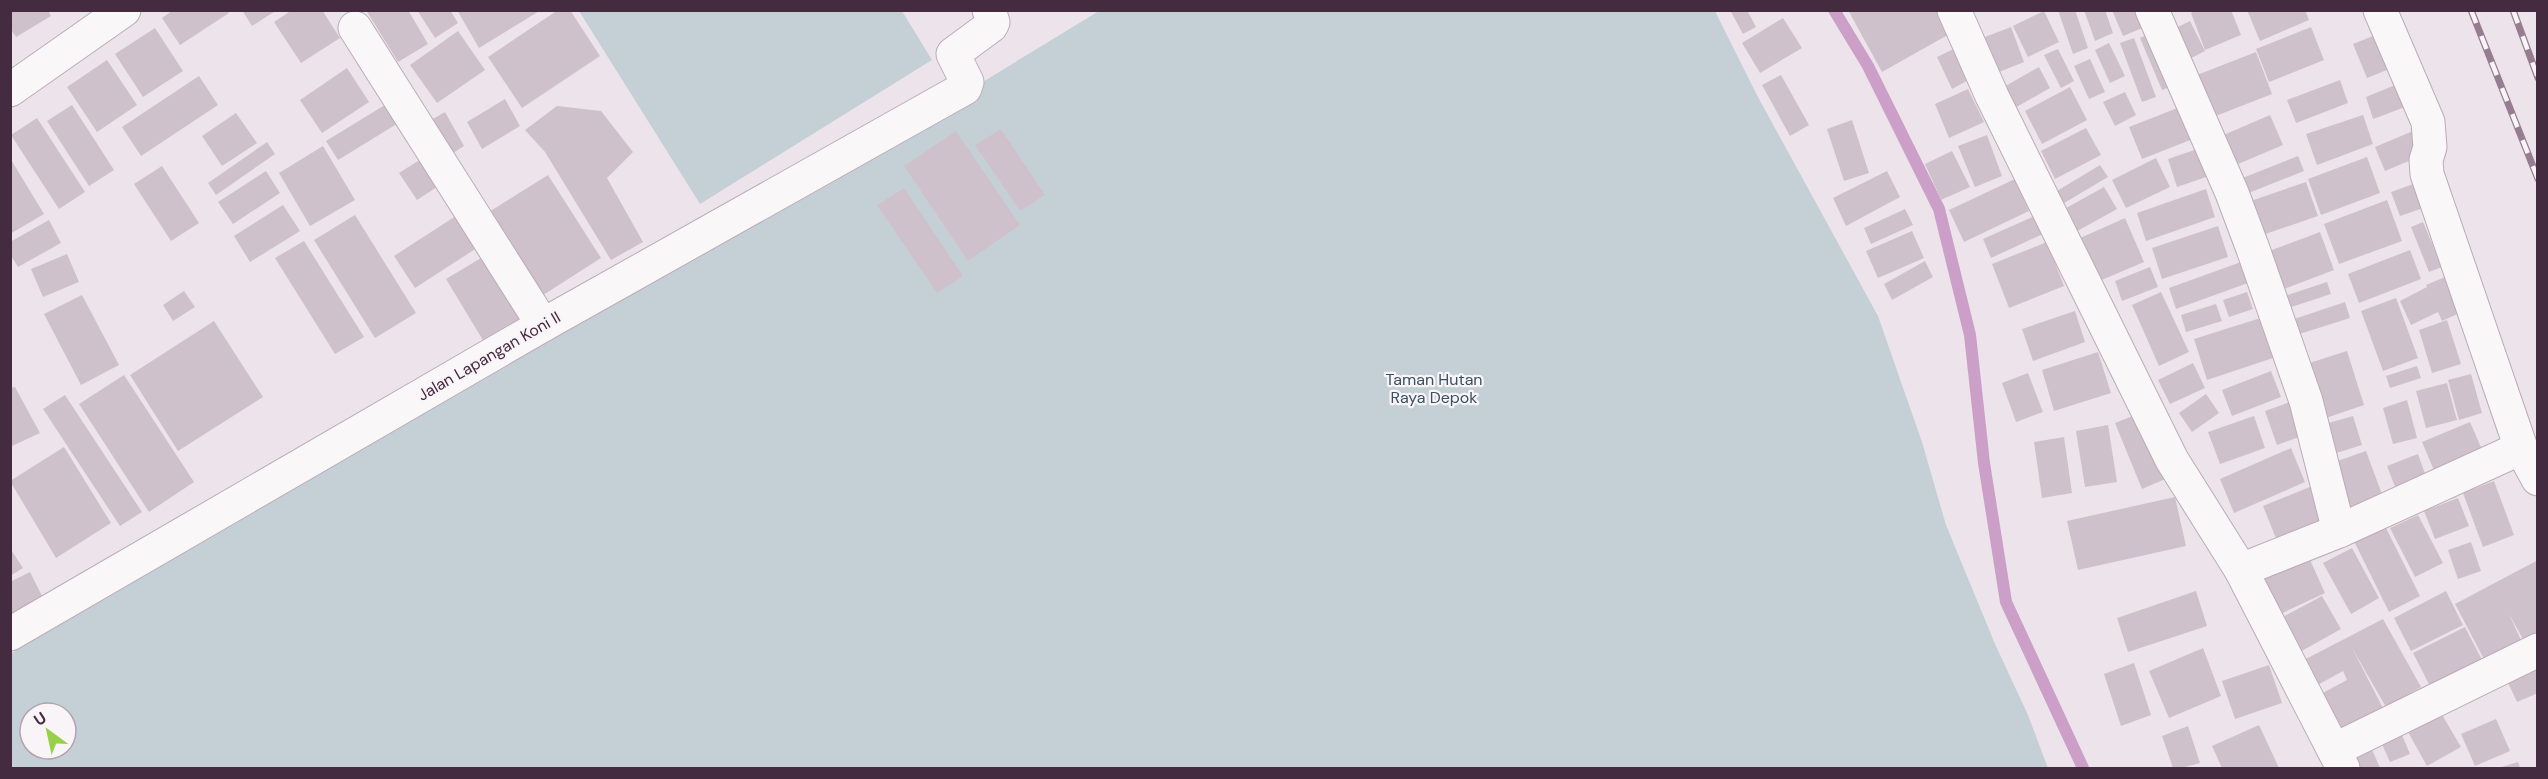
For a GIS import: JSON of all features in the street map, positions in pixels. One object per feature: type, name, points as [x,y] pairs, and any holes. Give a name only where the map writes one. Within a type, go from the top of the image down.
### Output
[{"type":"street","points":[[10,90],[124,10]]},
{"type":"street","name":"Jalan Lapangan Koni II","points":[[10,634],[543,325],[965,88],[967,82],[953,54],[991,26],[993,22],[989,10]]},
{"type":"street","points":[[1954,10],[1992,96],[2172,460],[2241,570],[2292,673],[2339,759],[2538,650]]},
{"type":"street","points":[[2152,10],[2232,193],[2307,401],[2339,531]]},
{"type":"street","points":[[2380,10],[2428,122],[2430,147],[2426,160],[2427,174],[2521,448],[2538,479]]},
{"type":"street","points":[[355,28],[543,325]]},
{"type":"street","points":[[2241,570],[2339,531],[2521,448]]},
{"type":"green space","points":[[579,11],[902,11],[932,60],[700,204]]},
{"type":"green space","name":"Taman Hutan Raya Depok","points":[[1099,11],[1715,11],[1758,97],[1878,316],[1922,442],[1946,525],[1995,644],[2028,715],[2048,768],[11,768],[10,654],[807,189]]},
{"type":"building","points":[[10,10],[48,10],[51,16],[16,37],[10,28]]},
{"type":"building","points":[[173,10],[227,10],[229,13],[180,45],[162,18]]},
{"type":"building","points":[[242,10],[277,10],[252,26]]},
{"type":"building","points":[[292,10],[322,10],[340,38],[301,63],[274,22]]},
{"type":"building","points":[[366,10],[408,10],[428,44],[398,62]]},
{"type":"building","points":[[417,10],[450,10],[458,23],[435,38]]},
{"type":"building","points":[[457,10],[541,10],[479,48]]},
{"type":"building","points":[[558,10],[570,10],[600,56],[522,108],[488,57]]},
{"type":"building","points":[[1730,10],[1747,10],[1756,27],[1743,34]]},
{"type":"building","points":[[1848,10],[1941,10],[1953,32],[1882,72]]},
{"type":"building","points":[[2058,10],[2075,10],[2088,48],[2073,54]]},
{"type":"building","points":[[2084,10],[2105,10],[2113,33],[2095,41]]},
{"type":"building","points":[[2112,10],[2146,10],[2152,24],[2123,36]]},
{"type":"building","points":[[2196,10],[2231,10],[2241,35],[2205,50],[2191,13]]},
{"type":"building","points":[[2247,10],[2305,10],[2309,20],[2260,41]]},
{"type":"building","points":[[2044,11],[2059,42],[2028,57],[2013,26]]},
{"type":"building","points":[[1783,18],[1802,48],[1760,73],[1742,43]]},
{"type":"building","points":[[2190,21],[2205,51],[2189,59],[2174,29]]},
{"type":"building","points":[[2011,27],[2024,62],[1999,72],[1985,37]]},
{"type":"building","points":[[2311,27],[2324,60],[2269,82],[2256,49]]},
{"type":"building","points":[[155,28],[183,71],[143,97],[115,54]]},
{"type":"building","points":[[458,31],[485,70],[437,103],[410,65]]},
{"type":"building","points":[[2155,31],[2177,84],[2162,90],[2140,38]]},
{"type":"building","points":[[2373,36],[2387,70],[2367,78],[2353,44]]},
{"type":"building","points":[[2134,38],[2156,97],[2142,102],[2120,43]]},
{"type":"building","points":[[2109,43],[2125,76],[2110,83],[2095,50]]},
{"type":"building","points":[[1962,45],[1976,76],[1952,89],[1937,57]]},
{"type":"building","points":[[2058,49],[2074,81],[2061,88],[2044,55]]},
{"type":"building","points":[[2256,52],[2272,94],[2208,119],[2192,77]]},
{"type":"building","points":[[2090,59],[2105,92],[2089,99],[2074,66]]},
{"type":"building","points":[[107,60],[137,105],[97,132],[67,87]]},
{"type":"building","points":[[2039,67],[2050,88],[2013,109],[2002,88]]},
{"type":"building","points":[[347,68],[369,102],[322,133],[300,100]]},
{"type":"building","points":[[1781,75],[1809,125],[1790,136],[1762,85]]},
{"type":"building","points":[[199,76],[218,105],[141,156],[122,127]]},
{"type":"building","points":[[2340,80],[2348,103],[2296,123],[2287,100]]},
{"type":"building","points":[[2400,83],[2408,106],[2373,119],[2366,97]]},
{"type":"building","points":[[2070,87],[2087,120],[2042,144],[2025,111]]},
{"type":"building","points":[[1968,89],[1984,122],[1949,138],[1935,104]]},
{"type":"building","points":[[2125,92],[2136,115],[2115,126],[2103,102]]},
{"type":"building","points":[[505,99],[520,126],[482,149],[467,122]]},
{"type":"building","points":[[393,100],[405,119],[338,160],[326,141]]},
{"type":"building","points":[[72,105],[114,170],[89,186],[47,121]]},
{"type":"building","points":[[2185,105],[2198,137],[2142,159],[2129,127]]},
{"type":"building","points":[[557,106],[601,111],[633,152],[607,178],[643,242],[611,260],[545,152],[525,130]]},
{"type":"building","points":[[445,112],[464,146],[450,155],[431,120]]},
{"type":"building","points":[[236,113],[257,143],[222,166],[202,136]]},
{"type":"building","points":[[2270,115],[2283,145],[2231,167],[2219,137]]},
{"type":"building","points":[[2363,115],[2373,144],[2317,165],[2306,134]]},
{"type":"building","points":[[37,118],[85,192],[59,209],[11,135]]},
{"type":"building","points":[[1852,120],[1869,173],[1844,181],[1827,129]]},
{"type":"building","points":[[2086,128],[2101,155],[2055,179],[2041,151]]},
{"type":"building","points":[[1001,129],[1045,195],[1020,211],[975,145]]},
{"type":"building","points":[[956,131],[1020,225],[968,261],[904,166]]},
{"type":"building","points":[[2413,131],[2423,155],[2385,171],[2375,147]]},
{"type":"building","points":[[1987,135],[2002,176],[1975,187],[1958,146]]},
{"type":"building","points":[[267,142],[275,154],[216,195],[208,183]]},
{"type":"building","points":[[2209,145],[2218,173],[2177,187],[2168,159]]},
{"type":"building","points":[[323,146],[355,200],[310,226],[279,173]]},
{"type":"building","points":[[1952,151],[1970,187],[1941,200],[1925,164]]},
{"type":"building","points":[[426,156],[443,183],[417,200],[399,173]]},
{"type":"building","points":[[2298,156],[2304,171],[2241,196],[2235,181]]},
{"type":"building","points":[[2367,157],[2380,193],[2321,215],[2308,179]]},
{"type":"building","points":[[10,158],[44,214],[10,234]]},
{"type":"building","points":[[2156,158],[2170,187],[2126,208],[2112,180]]},
{"type":"building","points":[[2100,165],[2108,177],[2059,206],[2052,194]]},
{"type":"building","points":[[162,166],[199,223],[171,241],[134,184]]},
{"type":"building","points":[[266,171],[280,193],[233,224],[218,202]]},
{"type":"building","points":[[1887,171],[1900,197],[1846,226],[1833,198]]},
{"type":"building","points":[[548,175],[601,258],[537,299],[484,215]]},
{"type":"building","points":[[2015,179],[2029,211],[1964,242],[1949,210]]},
{"type":"building","points":[[2306,182],[2318,216],[2251,239],[2239,205]]},
{"type":"building","points":[[2419,182],[2429,206],[2400,216],[2391,192]]},
{"type":"building","points":[[2104,187],[2117,209],[2072,234],[2059,212]]},
{"type":"building","points":[[904,188],[963,276],[937,293],[877,205]]},
{"type":"building","points":[[2206,189],[2215,217],[2146,241],[2137,213]]},
{"type":"building","points":[[2387,200],[2402,241],[2339,264],[2324,224]]},
{"type":"building","points":[[283,205],[300,231],[250,262],[234,236]]},
{"type":"building","points":[[1905,209],[1913,225],[1871,244],[1864,228]]},
{"type":"building","points":[[462,212],[483,244],[415,288],[394,256]]},
{"type":"building","points":[[355,215],[416,313],[375,338],[314,240]]},
{"type":"building","points":[[2037,215],[2045,233],[1991,258],[1983,239]]},
{"type":"building","points":[[2125,218],[2144,262],[2097,282],[2078,239]]},
{"type":"building","points":[[49,220],[61,243],[18,267],[10,254],[10,242]]},
{"type":"building","points":[[2423,222],[2442,267],[2429,272],[2411,227]]},
{"type":"building","points":[[2218,226],[2228,257],[2162,279],[2152,248]]},
{"type":"building","points":[[1912,231],[1924,258],[1878,278],[1866,251]]},
{"type":"building","points":[[2320,232],[2334,270],[2271,294],[2256,256]]},
{"type":"building","points":[[304,241],[364,337],[335,354],[275,258]]},
{"type":"building","points":[[2047,242],[2064,286],[2009,308],[1992,264]]},
{"type":"building","points":[[2410,250],[2421,279],[2359,303],[2348,274]]},
{"type":"building","points":[[67,254],[79,282],[43,297],[31,269]]},
{"type":"building","points":[[486,255],[524,318],[484,342],[446,279]]},
{"type":"building","points":[[1925,261],[1933,277],[1892,300],[1884,284]]},
{"type":"building","points":[[2241,262],[2248,283],[2176,309],[2169,288]]},
{"type":"building","points":[[2150,267],[2158,287],[2122,301],[2115,281]]},
{"type":"building","points":[[2450,275],[2466,310],[2442,321],[2438,312],[2411,325],[2400,301],[2427,287],[2426,285]]},
{"type":"building","points":[[2327,282],[2331,294],[2276,312],[2272,300]]},
{"type":"building","points":[[184,291],[195,307],[173,321],[163,305]]},
{"type":"building","points":[[2161,292],[2189,352],[2159,366],[2132,305]]},
{"type":"building","points":[[2247,292],[2253,309],[2229,317],[2223,300]]},
{"type":"building","points":[[82,295],[119,365],[81,385],[44,314]]},
{"type":"building","points":[[2396,298],[2418,358],[2383,371],[2361,311]]},
{"type":"building","points":[[2345,302],[2350,318],[2287,338],[2282,323]]},
{"type":"building","points":[[2216,304],[2222,321],[2186,332],[2181,315]]},
{"type":"building","points":[[2075,311],[2085,342],[2033,361],[2022,329]]},
{"type":"building","points":[[2267,316],[2279,356],[2207,380],[2194,339]]},
{"type":"building","points":[[2447,320],[2461,364],[2432,373],[2419,330]]},
{"type":"building","points":[[214,321],[263,397],[178,451],[130,375]]},
{"type":"building","points":[[2347,351],[2364,405],[2317,421],[2300,366]]},
{"type":"building","points":[[2098,352],[2111,393],[2054,411],[2042,370]]},
{"type":"building","points":[[2193,363],[2205,388],[2170,404],[2158,380]]},
{"type":"building","points":[[2417,366],[2421,378],[2390,388],[2386,376]]},
{"type":"building","points":[[2271,371],[2281,397],[2232,416],[2222,390]]},
{"type":"building","points":[[2028,373],[2043,412],[2016,422],[2002,383]]},
{"type":"building","points":[[2471,374],[2482,413],[2459,420],[2448,380]]},
{"type":"building","points":[[124,375],[194,482],[149,512],[79,404]]},
{"type":"building","points":[[2447,383],[2457,420],[2426,428],[2416,391]]},
{"type":"building","points":[[15,387],[40,433],[10,447],[10,388]]},
{"type":"building","points":[[2206,394],[2219,413],[2192,432],[2179,413]]},
{"type":"building","points":[[65,395],[142,512],[120,526],[43,409]]},
{"type":"building","points":[[2298,399],[2310,433],[2277,445],[2265,411]]},
{"type":"building","points":[[2407,400],[2417,438],[2393,444],[2383,408]]},
{"type":"building","points":[[2143,412],[2170,477],[2142,489],[2115,423]]},
{"type":"building","points":[[2254,416],[2265,448],[2220,464],[2208,432]]},
{"type":"building","points":[[2353,416],[2362,445],[2327,456],[2318,426]]},
{"type":"building","points":[[2470,422],[2487,461],[2439,482],[2422,442]]},
{"type":"building","points":[[2108,425],[2117,482],[2085,487],[2076,431]]},
{"type":"building","points":[[2064,437],[2072,493],[2042,498],[2034,442]]},
{"type":"building","points":[[64,447],[111,523],[56,558],[10,481]]},
{"type":"building","points":[[2291,448],[2305,482],[2234,513],[2220,479]]},
{"type":"building","points":[[2366,451],[2386,505],[2345,519],[2326,465]]},
{"type":"building","points":[[2418,454],[2429,485],[2399,497],[2387,466]]},
{"type":"building","points":[[2494,481],[2514,535],[2483,547],[2463,493]]},
{"type":"building","points":[[2317,484],[2334,524],[2279,546],[2263,506]]},
{"type":"building","points":[[2175,497],[2186,546],[2078,570],[2067,521]]},
{"type":"building","points":[[2458,498],[2469,526],[2435,539],[2424,511]]},
{"type":"building","points":[[2418,515],[2443,563],[2415,577],[2390,528]]},
{"type":"building","points":[[2380,516],[2420,596],[2389,612],[2349,531]]},
{"type":"building","points":[[2471,542],[2481,571],[2458,579],[2448,550]]},
{"type":"building","points":[[10,548],[23,568],[10,576]]},
{"type":"building","points":[[2352,548],[2379,598],[2351,614],[2323,563]]},
{"type":"building","points":[[2306,551],[2325,593],[2274,617],[2254,575]]},
{"type":"building","points":[[2538,560],[2538,642],[2528,648],[2509,614],[2521,640],[2484,659],[2455,604]]},
{"type":"building","points":[[30,572],[45,602],[10,621],[10,582]]},
{"type":"building","points":[[2196,591],[2207,626],[2128,652],[2117,618]]},
{"type":"building","points":[[2446,591],[2463,625],[2411,651],[2394,618]]},
{"type":"building","points":[[2322,596],[2341,629],[2298,653],[2279,619]]},
{"type":"building","points":[[2383,619],[2421,687],[2386,707],[2352,648],[2386,714],[2340,739],[2317,696],[2347,680],[2343,671],[2314,687],[2300,662]]},
{"type":"building","points":[[2465,627],[2483,662],[2431,688],[2413,653]]},
{"type":"building","points":[[2203,648],[2221,696],[2169,718],[2149,671]]},
{"type":"building","points":[[2538,654],[2538,693],[2517,702],[2502,670]]},
{"type":"building","points":[[2134,663],[2151,715],[2121,726],[2104,674]]},
{"type":"building","points":[[2269,665],[2282,703],[2235,719],[2222,681]]},
{"type":"building","points":[[2441,713],[2461,747],[2427,766],[2408,732]]},
{"type":"building","points":[[2496,719],[2510,751],[2475,766],[2461,734]]},
{"type":"building","points":[[2397,723],[2410,754],[2390,762],[2376,731]]},
{"type":"building","points":[[2259,725],[2279,768],[2222,768],[2212,746]]},
{"type":"building","points":[[2188,726],[2200,763],[2173,768],[2162,736]]},
{"type":"building","points":[[2367,738],[2380,768],[2354,768],[2345,747]]},
{"type":"building","points":[[2518,762],[2520,768],[2498,768]]},
{"type":"waterway","points":[[1834,10],[1868,66],[1939,209],[1970,335],[1984,463],[2006,602],[2083,768]]},
{"type":"railway","points":[[2471,10],[2538,179]]},
{"type":"railway","points":[[2513,10],[2538,78]]}]
